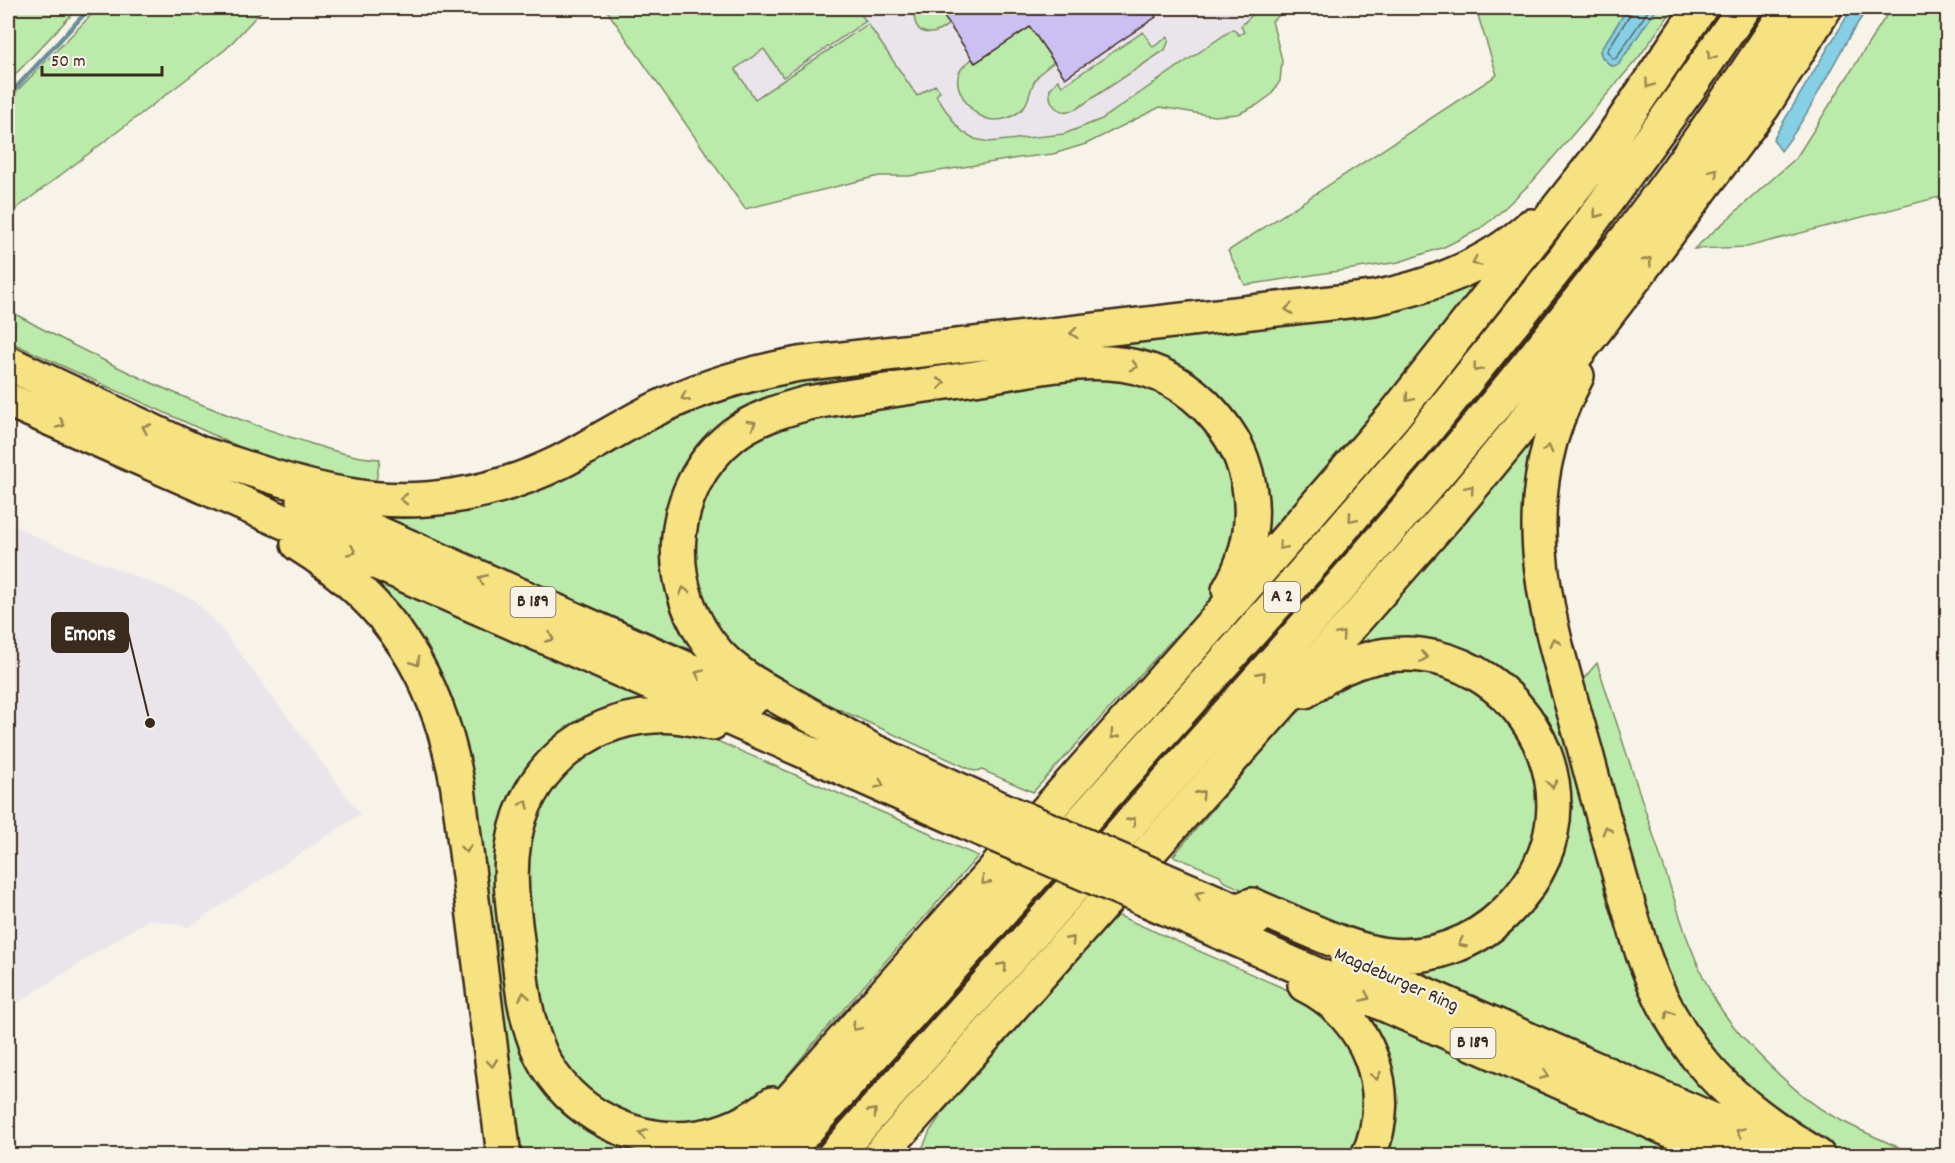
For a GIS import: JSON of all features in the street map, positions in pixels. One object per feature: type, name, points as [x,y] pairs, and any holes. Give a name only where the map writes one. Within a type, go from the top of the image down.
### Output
[{"type":"highway","points":[[741,1155],[1393,417],[1601,154],[1700,8]]},
{"type":"highway","name":"A 2","points":[[783,1155],[1279,601],[1410,449],[1565,258],[1744,8]]},
{"type":"highway","name":"A 2","points":[[834,1155],[1325,605],[1446,465],[1560,326],[1634,229],[1789,8]]},
{"type":"highway","points":[[879,1155],[1465,495],[1616,303],[1764,105],[1825,8]]},
{"type":"highway","points":[[199,453],[311,487],[350,496],[420,499],[477,492],[517,480],[561,461],[636,419],[682,398],[729,381],[777,368],[1323,305],[1408,291],[1454,273],[1513,241],[1541,216],[1601,154]]},
{"type":"highway","points":[[1616,303],[1565,401],[1554,427],[1546,457],[1539,494],[1538,537],[1543,585],[1551,625],[1635,928],[1649,974],[1659,995],[1691,1050],[1721,1085],[1756,1114],[1818,1155]]},
{"type":"highway","points":[[868,748],[745,678],[726,662],[695,623],[683,591],[677,555],[679,529],[686,504],[699,476],[716,452],[735,434],[766,416],[787,409],[808,403],[1088,362],[1132,365],[1173,381],[1197,398],[1227,430],[1245,470],[1252,509],[1249,541],[1241,568],[1226,595],[1188,651]]},
{"type":"highway","name":"B 189","points":[[8,363],[199,453],[868,748],[990,818]]},
{"type":"highway","name":"B 189","points":[[8,400],[770,735],[990,818]]},
{"type":"highway","points":[[203,486],[315,555],[353,584],[394,628],[429,686],[446,734],[458,788],[504,1155]]},
{"type":"highway","points":[[1247,742],[1296,698],[1326,676],[1366,659],[1393,655],[1441,659],[1467,668],[1494,684],[1508,696],[1528,721],[1541,744],[1548,766],[1553,792],[1552,819],[1544,855],[1523,892],[1496,922],[1469,940],[1453,947],[1422,954],[1386,954],[1346,943],[1252,905],[1226,921],[1231,952],[1314,990],[1328,999],[1354,1026],[1371,1056],[1379,1086],[1378,1127],[1368,1155]]},
{"type":"highway","points":[[770,735],[679,716],[644,716],[599,729],[570,746],[553,762],[539,778],[524,805],[515,832],[512,851],[511,894],[523,993],[538,1048],[548,1068],[562,1087],[595,1116],[638,1133],[673,1139],[692,1138],[732,1128],[759,1113],[819,1068]]},
{"type":"highway","name":"Magdeburger Ring","points":[[990,818],[1226,921],[1793,1155]]},
{"type":"highway","name":"Magdeburger Ring","points":[[1226,921],[1729,1155]]},
{"type":"highway","points":[[909,1155],[917,1134],[962,1062]]},
{"type":"shaded area","points":[[605,8],[1289,8],[1272,21],[1282,60],[1280,81],[1271,95],[1238,114],[1214,116],[1160,107],[1086,144],[1053,154],[909,176],[879,176],[745,209]]},
{"type":"shaded area","points":[[8,523],[43,540],[193,599],[224,632],[360,814],[189,927],[149,919],[8,1009]]},
{"type":"green space","points":[[8,8],[78,8],[8,82]]},
{"type":"green space","points":[[98,8],[264,8],[226,49],[8,215],[8,100]]},
{"type":"green space","points":[[605,8],[856,8],[866,21],[783,77],[764,49],[735,69],[755,99],[868,24],[917,96],[935,85],[940,91],[936,96],[956,125],[975,139],[989,142],[1064,134],[1102,119],[1233,29],[1239,35],[1244,32],[1241,26],[1259,8],[1289,8],[1272,21],[1282,60],[1280,81],[1271,95],[1238,114],[1214,116],[1160,107],[1086,144],[1053,154],[909,176],[879,176],[745,209]]},
{"type":"green space","points":[[917,8],[938,8],[949,24],[936,32],[922,31],[915,21]]},
{"type":"green space","points":[[1478,8],[1628,8],[1600,51],[1602,57],[1611,66],[1618,65],[1657,8],[1674,8],[1639,57],[1533,181],[1493,219],[1476,231],[1444,247],[1399,262],[1245,285],[1228,251],[1497,75],[1479,19]]},
{"type":"green space","points":[[1891,8],[1947,8],[1947,195],[1747,247],[1694,249],[1796,158]]},
{"type":"green space","points":[[1030,27],[1054,62],[1036,79],[1024,107],[1015,115],[994,120],[979,115],[969,106],[961,93],[958,86],[960,71],[972,59],[975,63]]},
{"type":"green space","points":[[1143,32],[1153,47],[1168,37],[1165,50],[1076,109],[1065,111],[1053,105],[1050,89],[1058,80],[1062,86]]},
{"type":"green space","points":[[1505,260],[1256,561],[1264,530],[1176,368],[804,393],[684,480],[705,656],[376,514],[749,389]]},
{"type":"green space","points":[[8,310],[144,380],[215,410],[333,451],[380,459],[375,487],[266,459],[8,341]]},
{"type":"green space","points":[[1064,373],[1165,386],[1226,446],[1241,535],[1212,602],[1181,630],[1033,792],[982,770],[974,771],[773,679],[721,639],[692,586],[695,506],[736,446],[803,414]]},
{"type":"green space","points":[[1536,422],[1537,456],[1604,852],[1726,1108],[1406,966],[1424,963],[1555,858],[1510,682],[1341,657]]},
{"type":"green space","points":[[365,576],[660,706],[607,714],[496,856],[496,903],[557,1102],[738,1137],[726,1155],[516,1155],[472,820]]},
{"type":"green space","points":[[1402,663],[1488,693],[1537,760],[1539,838],[1487,915],[1416,944],[1326,927],[1223,881],[1220,875],[1173,856],[1287,722],[1319,695]]},
{"type":"green space","points":[[1597,663],[1686,935],[1706,983],[1721,1009],[1770,1066],[1801,1094],[1829,1114],[1916,1155],[1839,1155],[1802,1138],[1766,1115],[1673,1010],[1575,689]]},
{"type":"green space","points":[[631,729],[701,734],[978,856],[813,1044],[774,1092],[708,1127],[630,1120],[568,1078],[535,1001],[521,840],[558,770]]},
{"type":"green space","points":[[1117,915],[1299,995],[1330,1014],[1367,1080],[1357,1155],[919,1156],[930,1131],[943,1112]]},
{"type":"green space","points":[[1361,1014],[1685,1155],[1382,1155]]},
{"type":"water","points":[[1628,8],[1657,8],[1618,65],[1611,66],[1602,57],[1600,51]]},
{"type":"water","points":[[1852,8],[1868,8],[1845,43],[1805,116],[1781,151],[1773,139]]},
{"type":"building","points":[[938,8],[1150,8],[1156,17],[1065,78],[1030,27],[975,63]]},
{"type":"waterway","points":[[8,96],[90,8]]},
{"type":"place","name":"Emons","points":[[150,723]]}]
